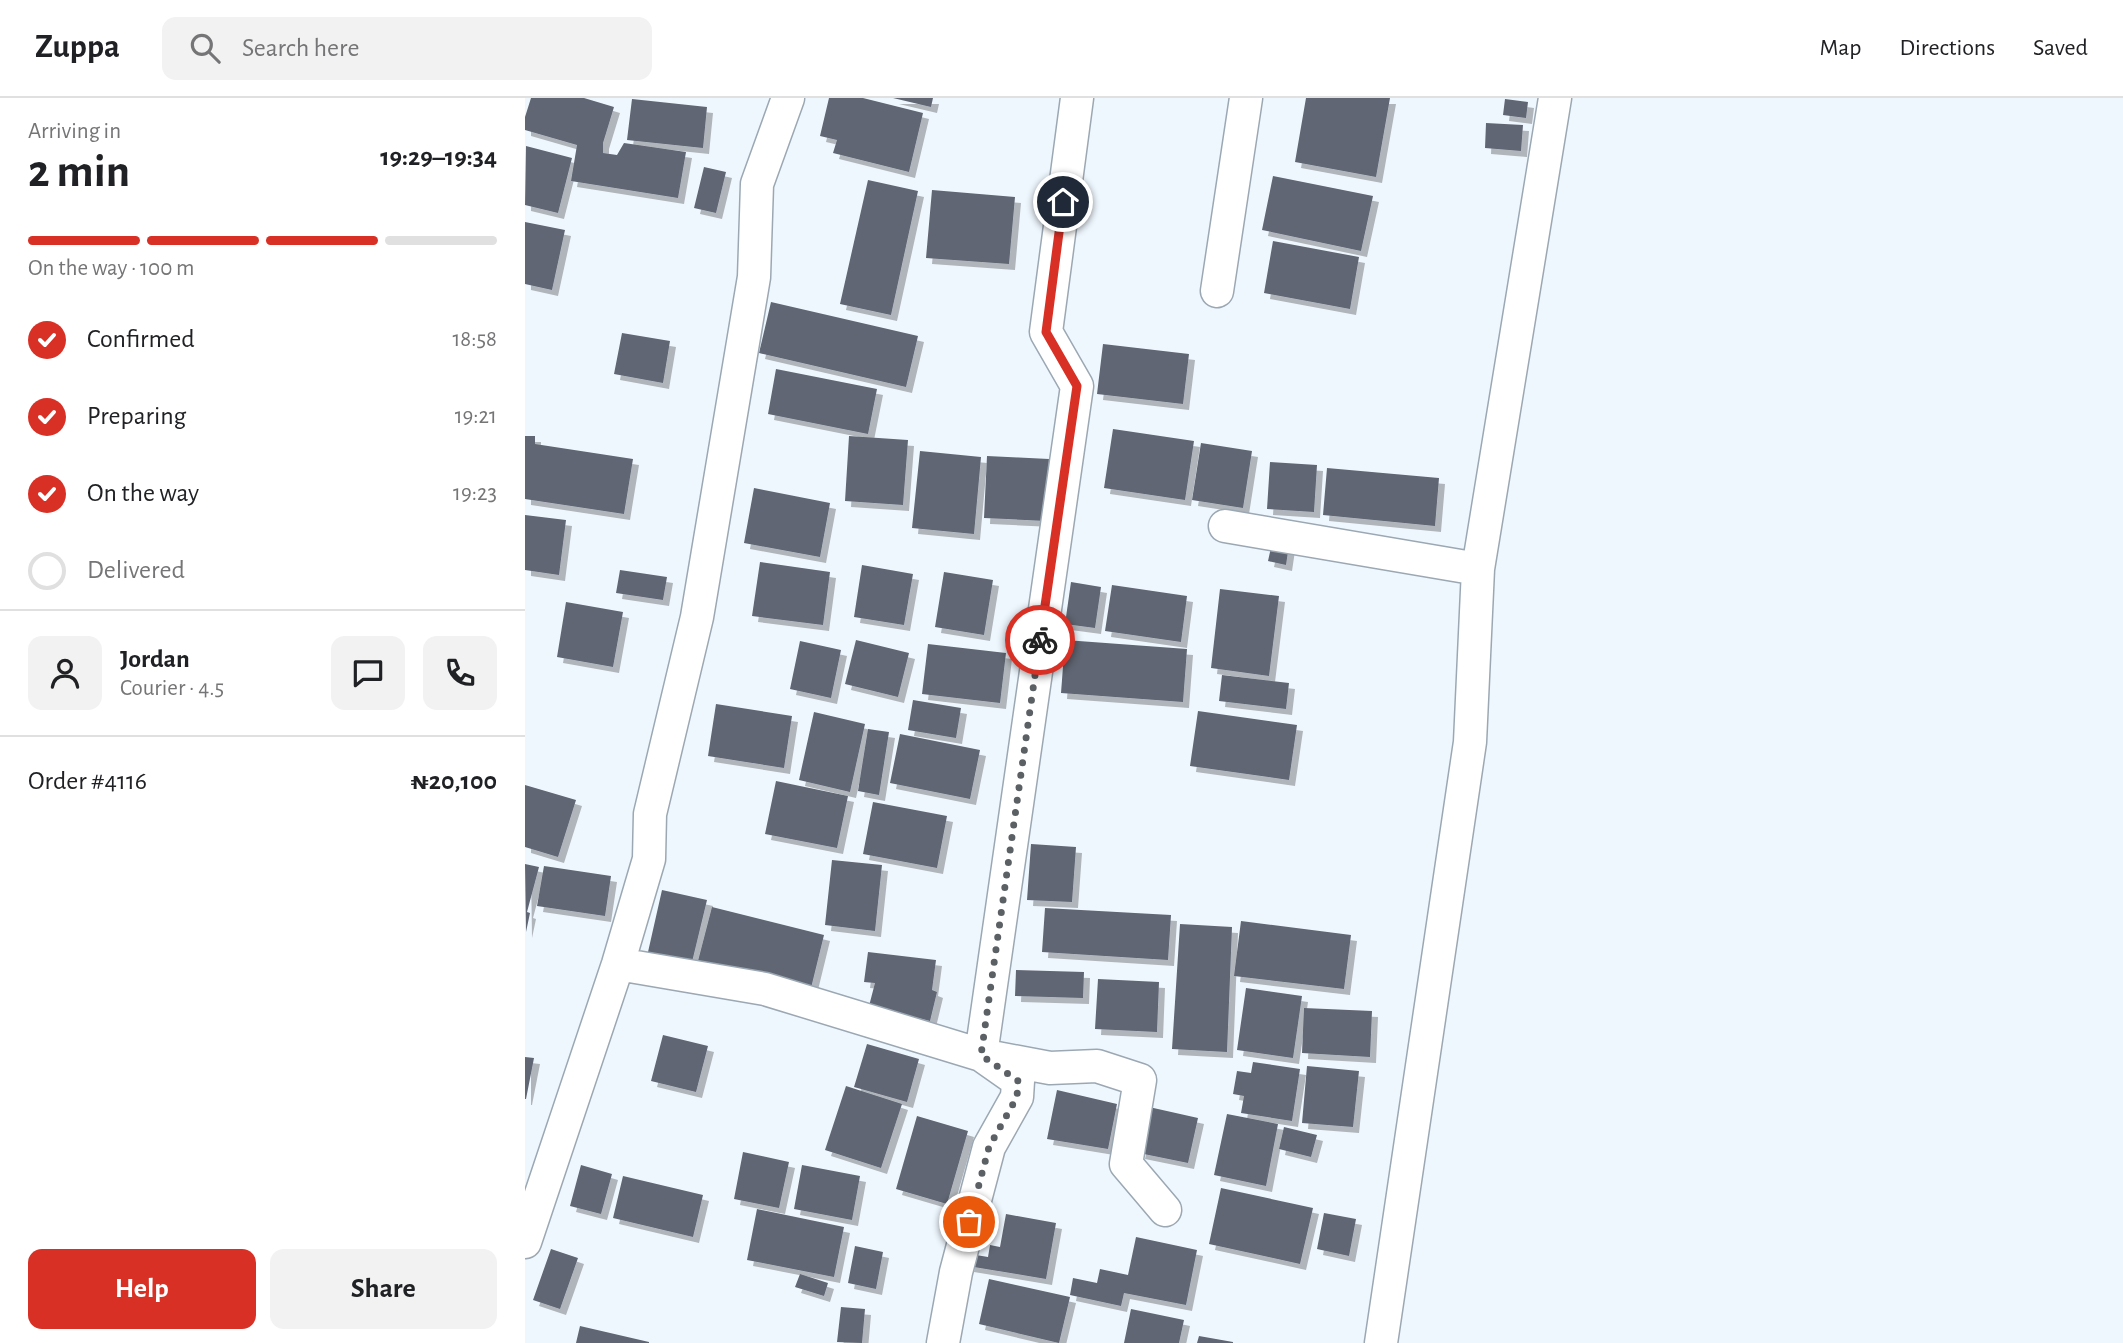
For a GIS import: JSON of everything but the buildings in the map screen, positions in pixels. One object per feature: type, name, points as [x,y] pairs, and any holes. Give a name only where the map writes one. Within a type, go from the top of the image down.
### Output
[{"type":"street","points":[[525,1242],[618,964],[649,859],[650,814],[697,618],[754,277],[757,184],[788,98]]},
{"type":"street","points":[[981,1055],[1077,386],[1046,332],[1077,98]]},
{"type":"street","points":[[1217,291],[1246,98]]},
{"type":"street","points":[[1381,1343],[1470,742],[1478,569],[1555,98]]},
{"type":"street","points":[[1225,526],[1478,569]]},
{"type":"street","points":[[618,964],[765,989],[981,1055],[1051,1068],[1097,1066],[1140,1080],[1126,1164],[1165,1210]]},
{"type":"street","points":[[943,1343],[956,1272],[989,1147],[1017,1097],[1018,1081],[981,1055]]},
{"type":"way so far","points":[[969,1222],[989,1147],[1017,1097],[1018,1081],[981,1055],[1040,640]]},
{"type":"route","points":[[1040,640],[1077,386],[1046,332],[1063,202]]}]
